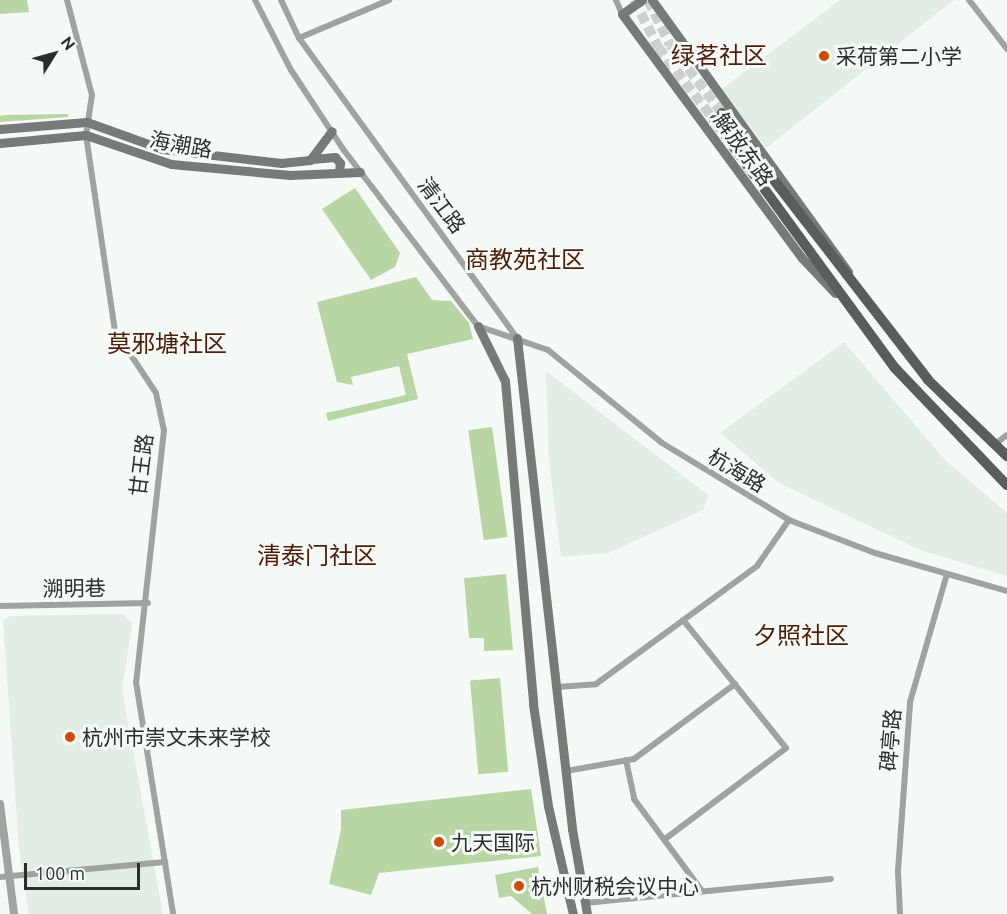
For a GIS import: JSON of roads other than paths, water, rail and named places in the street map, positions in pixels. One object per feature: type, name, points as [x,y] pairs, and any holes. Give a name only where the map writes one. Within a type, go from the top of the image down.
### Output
[{"type":"main road","points":[[622,14],[642,0]]},
{"type":"main road","name":"解放东路","points":[[652,0],[840,254],[857,290]]},
{"type":"main road","name":"解放东路","points":[[622,14],[802,258],[843,301],[931,410],[1007,485]]},
{"type":"main road","name":"解放东路","points":[[843,301],[718,116],[928,380],[1007,456]]},
{"type":"main road","name":"海潮路","points":[[0,129],[87,122],[162,149],[281,162],[335,157],[340,163],[339,171]]},
{"type":"main road","points":[[310,160],[332,131]]},
{"type":"main road","name":"海潮路","points":[[0,143],[86,135],[171,164],[290,175],[339,171],[360,172]]},
{"type":"main road","points":[[477,326],[505,381],[533,704],[548,806],[573,914]]},
{"type":"main road","name":"清江路","points":[[517,338],[544,554],[566,771],[587,914]]},
{"type":"street","name":"甘王路","points":[[67,0],[92,95],[86,135],[115,332],[145,371],[161,412],[164,430],[153,501],[148,603],[136,682],[173,914]]},
{"type":"street","points":[[255,0],[291,70],[332,131],[360,172],[477,326]]},
{"type":"street","name":"清江路","points":[[281,0],[299,38],[517,338]]},
{"type":"street","points":[[299,38],[389,0]]},
{"type":"street","points":[[616,0],[622,14]]},
{"type":"street","points":[[969,0],[1007,49]]},
{"type":"street","name":"杭海路","points":[[477,326],[548,350],[662,443],[789,520],[947,574],[1007,591]]},
{"type":"street","points":[[994,444],[1007,435]]},
{"type":"street","points":[[558,687],[596,684],[757,566],[789,520]]},
{"type":"street","name":"碑亭路","points":[[900,914],[898,871],[910,702],[947,574]]},
{"type":"street","name":"溯明巷","points":[[0,606],[148,603]]},
{"type":"street","points":[[665,839],[786,748],[683,620]]},
{"type":"street","points":[[566,771],[626,760],[735,684]]},
{"type":"street","points":[[626,760],[634,798],[702,891]]},
{"type":"street","points":[[0,804],[3,874],[14,914]]},
{"type":"street","points":[[3,874],[165,862]]},
{"type":"street","points":[[585,903],[831,879]]},
{"type":"tunnel","points":[[634,0],[658,47],[714,120]]},
{"type":"tunnel","points":[[648,0],[670,45],[722,113]]},
{"type":"place","name":"采荷第二小学","points":[[824,56]]},
{"type":"place","name":"杭州市崇文未来学校","points":[[70,737]]},
{"type":"place","name":"九天国际","points":[[439,842]]},
{"type":"place","name":"杭州财税会议中心","points":[[519,886]]},
{"type":"district","name":"绿茗社区","points":[[719,56]]},
{"type":"district","name":"商教苑社区","points":[[525,260]]},
{"type":"district","name":"莫邪塘社区","points":[[167,344]]},
{"type":"district","name":"清泰门社区","points":[[317,556]]},
{"type":"district","name":"夕照社区","points":[[801,636]]}]
